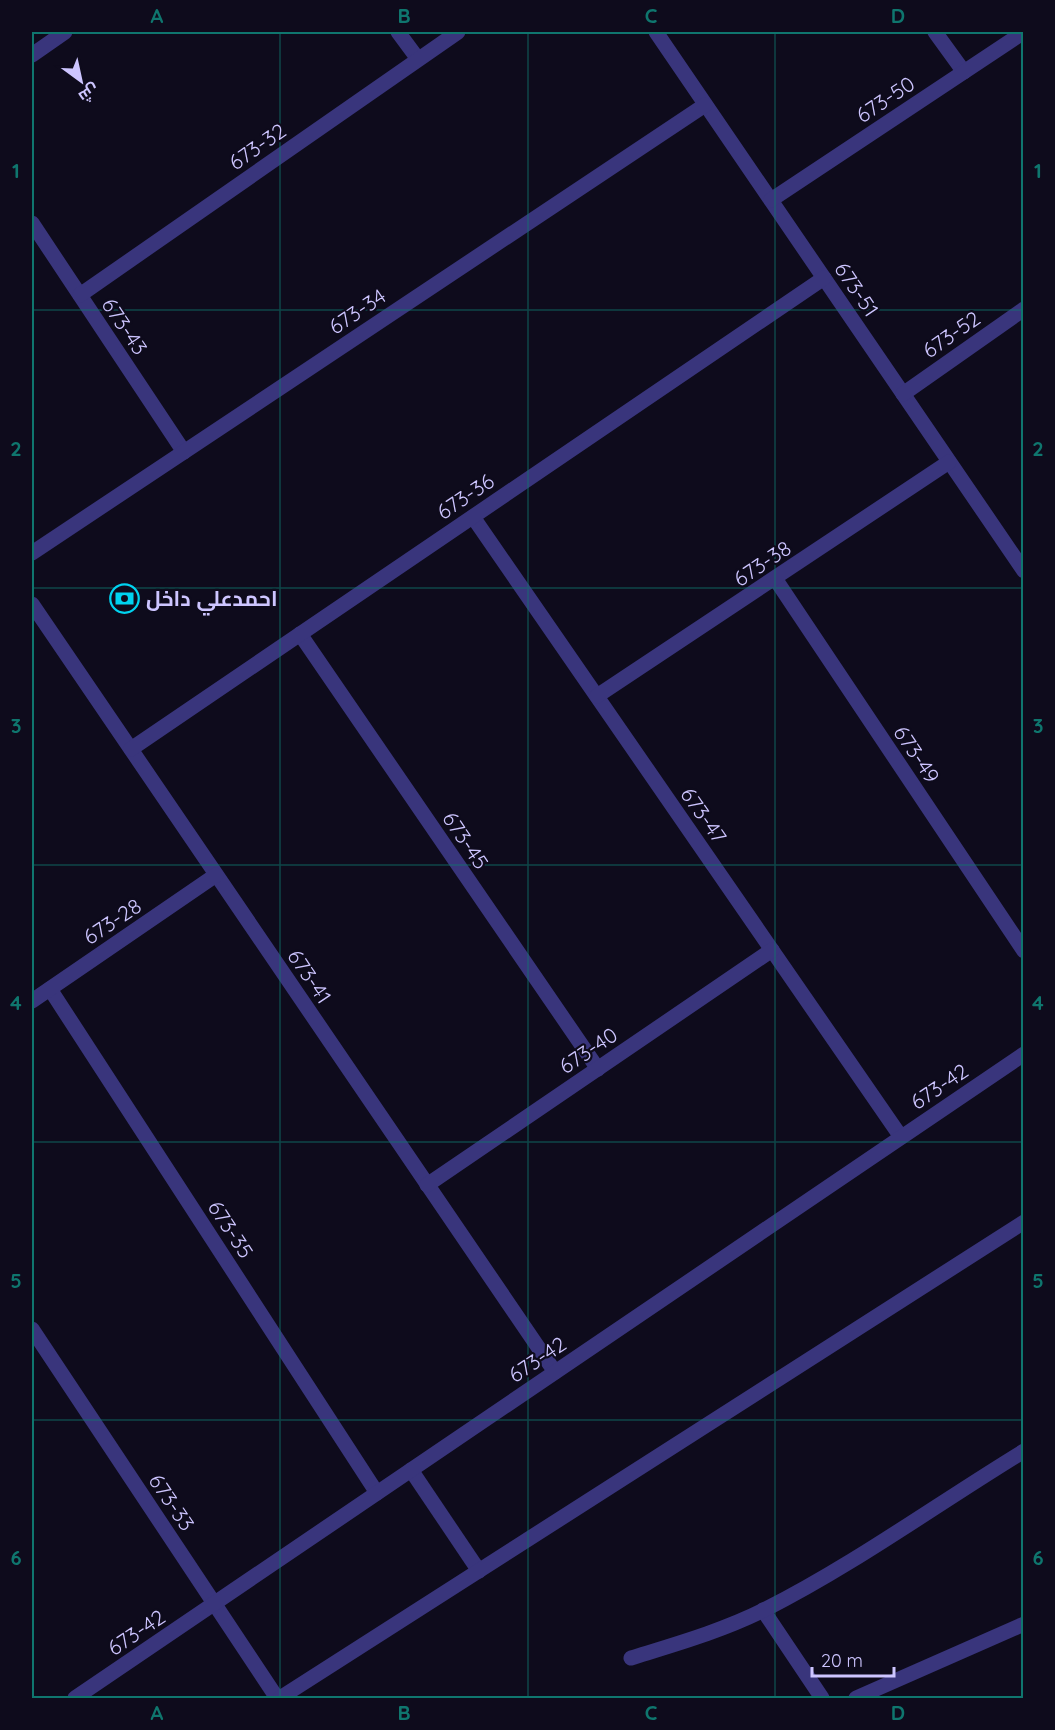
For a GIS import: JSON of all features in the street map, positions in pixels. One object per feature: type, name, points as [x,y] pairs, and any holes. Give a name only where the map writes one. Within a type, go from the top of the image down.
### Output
[{"type":"street","points":[[32,55],[65,32]]},
{"type":"street","points":[[398,32],[417,59]]},
{"type":"street","name":"673-32","points":[[80,295],[458,32]]},
{"type":"street","name":"673-51","points":[[656,32],[1023,571]]},
{"type":"street","points":[[935,32],[964,72]]},
{"type":"street","name":"673-50","points":[[771,200],[1023,32]]},
{"type":"street","name":"673-34","points":[[32,552],[705,105]]},
{"type":"street","name":"673-43","points":[[32,223],[184,452]]},
{"type":"street","name":"673-36","points":[[131,749],[824,278]]},
{"type":"street","name":"673-52","points":[[903,394],[1023,309]]},
{"type":"street","name":"673-38","points":[[597,696],[776,580],[949,462]]},
{"type":"street","name":"673-47","points":[[473,517],[901,1137]]},
{"type":"street","name":"673-49","points":[[776,580],[1023,951]]},
{"type":"street","name":"673-41","points":[[32,604],[555,1372]]},
{"type":"street","name":"673-45","points":[[300,634],[598,1069]]},
{"type":"street","name":"673-28","points":[[32,1001],[216,875]]},
{"type":"street","name":"673-40","points":[[427,1185],[772,950]]},
{"type":"street","name":"673-35","points":[[50,989],[377,1493]]},
{"type":"street","name":"673-42","points":[[75,1698],[1023,1054]]},
{"type":"street","points":[[279,1698],[1023,1222]]},
{"type":"street","name":"673-33","points":[[32,1329],[279,1698]]},
{"type":"street","points":[[631,1658],[691,1640],[763,1610],[894,1536],[1023,1450]]},
{"type":"street","points":[[411,1470],[480,1571]]},
{"type":"street","points":[[763,1610],[822,1698]]},
{"type":"street","points":[[856,1698],[1023,1624]]},
{"type":"place","name":"احمدعلي داخل","points":[[125,598]]}]
